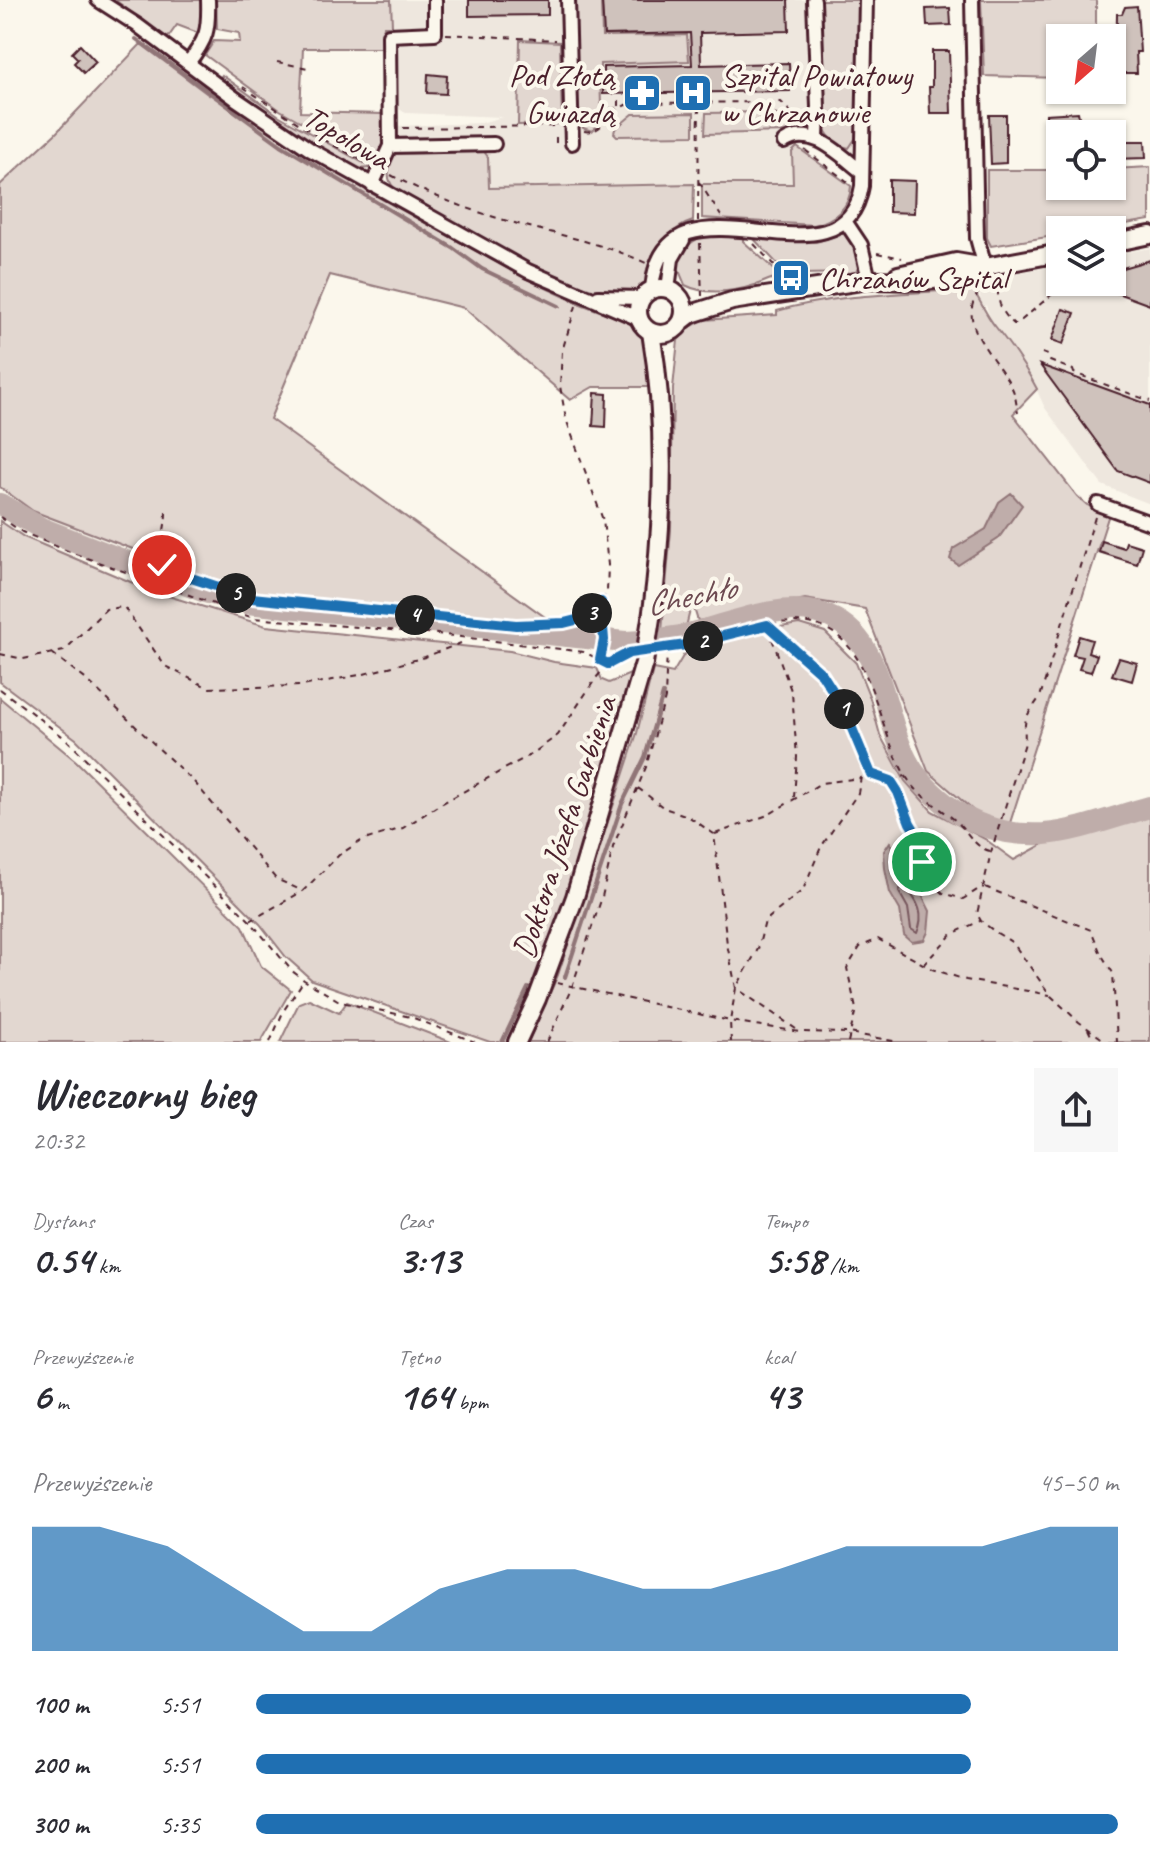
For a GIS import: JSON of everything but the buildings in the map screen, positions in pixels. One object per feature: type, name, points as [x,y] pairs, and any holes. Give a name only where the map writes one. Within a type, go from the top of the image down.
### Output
[{"type":"main road","points":[[1126,240],[1150,235]]},
{"type":"main road","name":"Topolowa","points":[[676,327],[691,314],[732,301],[873,280],[958,278],[985,267],[1046,256]]},
{"type":"main road","name":"Topolowa","points":[[660,293],[732,301]]},
{"type":"main road","name":"Doktora Józefa Garbienia","points":[[517,1042],[537,999],[575,897],[644,663],[661,531],[660,386],[638,308],[660,293],[684,312],[676,327],[660,386]]},
{"type":"main road","points":[[645,326],[676,327]]},
{"type":"street","name":"Topolowa","points":[[98,0],[236,99],[372,185],[528,271],[645,326]]},
{"type":"street","points":[[188,63],[204,43],[208,31],[208,0]]},
{"type":"street","points":[[372,185],[390,146],[389,35],[435,33],[435,0]]},
{"type":"street","points":[[568,0],[572,143]]},
{"type":"street","points":[[814,0],[817,139]]},
{"type":"street","points":[[660,293],[672,259],[685,237],[699,226],[816,235],[830,231],[845,221],[858,204],[862,186],[866,0]]},
{"type":"street","points":[[972,0],[974,181],[977,238],[985,267]]},
{"type":"street","points":[[374,96],[389,97]]},
{"type":"street","points":[[784,142],[803,136],[817,139],[861,171]]},
{"type":"street","points":[[390,146],[494,144]]},
{"type":"street","points":[[845,221],[861,245],[873,280]]},
{"type":"street","name":"Topolowa","points":[[581,296],[618,299],[660,293]]},
{"type":"street","points":[[1098,504],[1150,523]]},
{"type":"path","points":[[435,33],[562,40]]},
{"type":"path","points":[[277,62],[308,68]]},
{"type":"path","points":[[243,87],[324,140],[412,187],[484,214],[599,244],[650,265],[653,258]]},
{"type":"path","points":[[698,216],[699,92]]},
{"type":"path","points":[[619,94],[619,107]]},
{"type":"path","points":[[579,125],[587,133],[593,132],[619,107],[633,103],[781,102],[800,120],[803,136],[800,147],[853,186]]},
{"type":"path","points":[[390,129],[564,126],[562,134],[556,136],[556,143]]},
{"type":"path","points":[[699,182],[724,221],[712,220]]},
{"type":"path","points":[[699,226],[702,293]]},
{"type":"path","points":[[747,238],[786,278]]},
{"type":"path","points":[[870,252],[909,260]]},
{"type":"path","points":[[979,292],[972,304],[975,331],[1012,387],[1018,413]]},
{"type":"path","points":[[997,293],[1008,318],[1017,324],[1050,296]]},
{"type":"path","points":[[166,512],[159,550],[162,565],[170,571],[252,598],[516,625],[564,623],[588,617],[607,592],[608,565],[603,520],[566,419],[560,386],[562,351],[581,296]]},
{"type":"path","points":[[1042,353],[1048,355],[1050,361],[1074,373],[1150,401]]},
{"type":"path","points":[[1098,504],[1040,697],[1025,718],[1025,743],[991,852],[977,914],[981,921],[1013,943],[1051,996],[1107,1042]]},
{"type":"path","points":[[0,517],[22,532],[70,552],[253,618],[437,634],[584,652],[608,664]]},
{"type":"path","points":[[600,660],[604,640],[601,602]]},
{"type":"path","points":[[0,654],[23,659],[64,651],[106,609],[124,607],[165,666],[209,688],[302,686],[364,674],[425,657],[469,640]]},
{"type":"path","points":[[657,650],[767,625],[801,621],[821,624],[850,647],[867,676],[883,725],[905,776],[926,800],[958,822],[982,849],[991,852]]},
{"type":"path","points":[[767,625],[822,674],[843,707],[871,774]]},
{"type":"path","points":[[767,625],[792,693],[797,757],[794,797]]},
{"type":"path","points":[[547,1042],[572,987],[602,897],[613,847],[646,767],[665,698],[667,649]]},
{"type":"path","points":[[51,653],[89,682],[195,783],[276,879],[303,891]]},
{"type":"path","points":[[250,921],[303,891],[339,855],[361,841],[403,828],[532,754],[558,735],[608,664],[629,653]]},
{"type":"path","points":[[0,689],[66,739],[250,921],[292,971],[304,980],[341,1002],[411,1017],[475,1042]]},
{"type":"path","points":[[714,834],[768,815],[821,783],[871,774],[891,781],[905,776]]},
{"type":"path","points":[[731,1042],[730,1021],[736,988],[758,949],[765,921],[803,890],[821,847],[858,793],[861,777]]},
{"type":"path","points":[[891,781],[921,841],[925,876],[943,893],[963,899],[983,887]]},
{"type":"path","points":[[637,787],[664,808],[688,816],[714,834],[727,944],[736,988],[800,1032]]},
{"type":"path","points":[[983,887],[1091,930],[1113,973],[1117,1042]]},
{"type":"path","points":[[923,965],[952,934],[981,921]]},
{"type":"path","points":[[848,1042],[856,1009],[847,968],[860,947],[878,939],[923,965],[966,980],[1051,996]]},
{"type":"path","points":[[270,1042],[284,1010],[304,980]]},
{"type":"path","points":[[552,982],[730,1021],[800,1032],[849,1033],[899,1042]]},
{"type":"path","points":[[1088,1028],[1094,1042]]},
{"type":"shaded area","points":[[115,0],[201,0],[201,34],[177,25],[167,39]]},
{"type":"shaded area","points":[[216,0],[391,0],[392,26],[384,26],[382,48],[303,48],[300,112],[384,114],[385,144],[375,163],[280,110],[205,55],[214,41],[240,42],[239,33],[217,29]]},
{"type":"shaded area","name":"Szpital Powiatowy w Chrzanowie","points":[[391,0],[872,0],[868,69],[871,174],[814,142],[797,147],[793,184],[488,188],[488,157],[483,150],[395,152],[396,126],[481,123],[502,117],[406,113],[397,108],[397,49],[401,43],[423,43],[392,26]]},
{"type":"shaded area","points":[[574,0],[601,0],[602,36],[687,35],[689,61],[600,64],[601,109],[615,108],[592,131],[583,128],[580,111],[576,111]]},
{"type":"shaded area","points":[[820,0],[861,0],[857,136],[849,148],[834,141],[824,128]]},
{"type":"shaded area","points":[[981,0],[1096,0],[1096,24],[1046,24],[1046,78],[984,76]]},
{"type":"shaded area","points":[[520,40],[560,42],[562,124],[518,125]]},
{"type":"shaded area","points":[[141,44],[209,95],[213,90],[231,105],[367,191],[525,278],[578,303],[627,321],[643,334],[650,387],[593,387],[570,400],[464,308],[330,275],[270,419],[556,625],[251,594],[33,511],[0,487],[0,185],[55,134]]},
{"type":"shaded area","points":[[222,75],[278,115],[372,168],[356,169],[315,145],[219,79]]},
{"type":"shaded area","points":[[768,112],[790,125],[789,132],[705,134],[706,113]]},
{"type":"shaded area","points":[[694,113],[694,135],[617,136],[614,133],[633,114]]},
{"type":"shaded area","points":[[797,147],[851,186],[848,201],[834,216],[814,225],[702,218],[702,184],[793,184],[792,152]]},
{"type":"shaded area","points":[[483,150],[488,157],[489,188],[694,184],[693,221],[678,228],[660,246],[647,269],[651,271],[642,288],[632,293],[608,292],[578,285],[511,255],[394,188],[389,179],[395,152]]},
{"type":"shaded area","points":[[1150,167],[1150,220],[1126,224],[1126,216],[1046,216],[1046,237],[991,246],[987,238],[987,170],[1046,170],[1046,200],[1126,200],[1126,168]]},
{"type":"shaded area","points":[[844,233],[858,252],[859,263],[855,273],[785,272],[753,238],[816,242]]},
{"type":"shaded area","points":[[706,235],[743,238],[779,277],[729,291],[701,290],[685,285],[678,268],[675,268],[677,262],[690,244]]},
{"type":"shaded area","points":[[1150,248],[1150,504],[1102,485],[1045,408],[1027,369],[993,325],[986,306],[981,303],[978,283],[1046,268],[1046,296],[1126,296],[1126,252]]},
{"type":"shaded area","points":[[973,289],[1037,389],[1013,414],[1077,496],[1087,505],[1109,514],[1009,826],[983,819],[928,771],[865,609],[805,599],[698,621],[692,602],[686,627],[662,631],[671,530],[673,388],[678,340],[690,327],[703,320],[777,315],[777,311],[801,305],[850,297]]},
{"type":"shaded area","points":[[0,521],[24,537],[152,591],[266,626],[510,651],[597,668],[602,680],[609,683],[635,672],[539,977],[508,1042],[490,1042],[312,980],[286,957],[260,924],[76,739],[0,682]]},
{"type":"shaded area","points":[[799,624],[825,632],[856,663],[880,735],[905,781],[932,811],[985,839],[1014,860],[1060,835],[1150,814],[1150,1042],[528,1042],[558,975],[637,733],[653,669],[673,673],[692,641]]},
{"type":"shaded area","points":[[0,698],[76,761],[243,926],[261,966],[291,990],[261,1042],[0,1042]]},
{"type":"shaded area","points":[[309,999],[339,1013],[347,1002],[451,1042],[280,1042],[299,1003]]},
{"type":"water","points":[[1011,493],[1022,505],[998,539],[958,565],[950,559],[953,549],[986,529],[999,502]]},
{"type":"water","points":[[890,842],[901,871],[920,891],[930,911],[924,940],[912,942],[904,935],[900,910],[890,893],[885,868],[884,851]]},
{"type":"waterway","points":[[136,39],[281,145],[453,248],[482,269],[559,306]]},
{"type":"waterway","name":"Chechło","points":[[0,504],[41,528],[205,592],[247,603],[625,642],[680,636],[769,612],[787,610],[822,614],[843,624],[859,639],[879,680],[910,766],[929,789],[962,816],[995,829],[1019,834],[1044,834],[1084,827],[1150,807]]},
{"type":"waterway","name":"Chechło","points":[[678,644],[680,629]]},
{"type":"waterway","points":[[565,977],[622,804],[645,757],[663,694]]},
{"type":"waterway","points":[[502,1042],[528,988]]},
{"type":"place","name":"Pod Złotą Gwiazdą","points":[[642,93]]},
{"type":"place","name":"Szpital Powiatowy w Chrzanowie","points":[[693,93]]},
{"type":"place","name":"Chrzanów Szpital","points":[[791,278]]},
{"type":"route","points":[[162,565],[170,571],[252,598],[516,625],[564,623],[588,617],[601,602],[604,640],[600,660],[608,664],[629,653],[667,649],[767,625],[822,674],[843,707],[871,774],[891,781],[898,792],[921,841],[922,862]]}]
